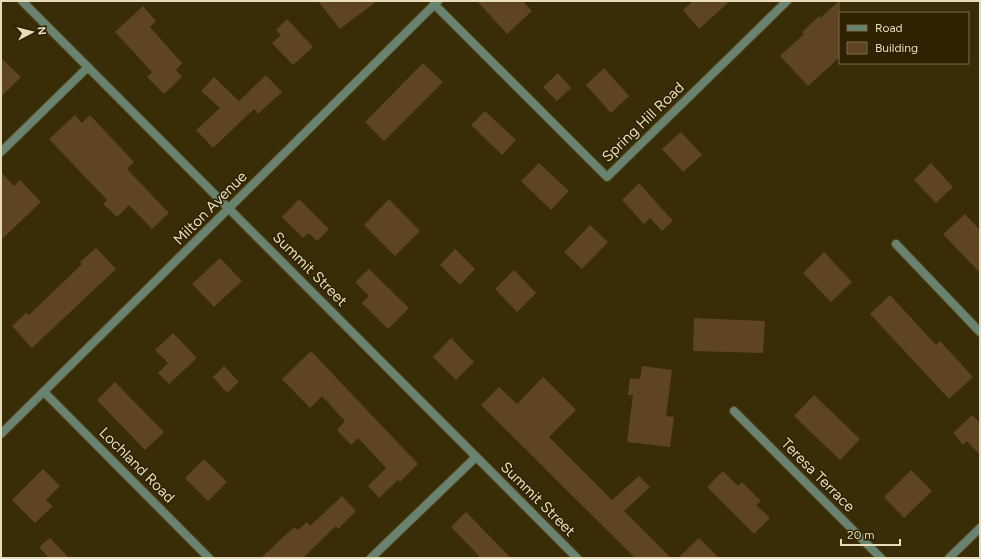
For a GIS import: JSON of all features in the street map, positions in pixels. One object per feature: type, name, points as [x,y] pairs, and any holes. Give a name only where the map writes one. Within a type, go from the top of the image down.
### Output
[{"type":"street","name":"Summit Street","points":[[22,1],[577,558]]},
{"type":"street","name":"Spring Hill Road","points":[[436,3],[607,177],[787,1]]},
{"type":"street","name":"Milton Avenue","points":[[1,434],[436,3]]},
{"type":"street","points":[[1,152],[88,67]]},
{"type":"street","points":[[896,244],[980,332]]},
{"type":"street","name":"Lochland Road","points":[[44,392],[209,558]]},
{"type":"street","name":"Teresa Terrace","points":[[734,411],[881,558]]},
{"type":"street","points":[[371,558],[476,457]]},
{"type":"street","points":[[949,558],[980,528]]},
{"type":"building","points":[[318,1],[377,1],[340,29]]},
{"type":"building","points":[[477,1],[523,1],[532,11],[507,34]]},
{"type":"building","points":[[693,1],[730,1],[699,29],[683,10]]},
{"type":"building","points":[[840,1],[839,58],[808,86],[780,56],[804,34],[802,32],[819,16],[820,18]]},
{"type":"building","points":[[143,6],[156,21],[150,27],[182,63],[176,70],[182,77],[164,94],[147,77],[152,72],[115,32]]},
{"type":"building","points":[[287,19],[313,47],[293,65],[272,43],[281,35],[276,30]]},
{"type":"building","points":[[1,58],[21,77],[1,97]]},
{"type":"building","points":[[423,63],[443,82],[384,141],[365,122]]},
{"type":"building","points":[[604,68],[629,96],[611,113],[586,85]]},
{"type":"building","points":[[558,73],[571,88],[557,101],[543,87]]},
{"type":"building","points":[[266,75],[282,92],[258,114],[254,109],[213,148],[196,130],[220,108],[201,91],[214,77],[239,101]]},
{"type":"building","points":[[485,111],[516,140],[502,155],[471,125]]},
{"type":"building","points":[[75,115],[82,123],[90,115],[134,162],[127,169],[169,213],[152,229],[129,205],[117,217],[103,204],[107,200],[49,139]]},
{"type":"building","points":[[681,132],[702,155],[683,172],[662,149]]},
{"type":"building","points":[[539,163],[569,191],[551,210],[521,181]]},
{"type":"building","points":[[931,163],[953,187],[936,203],[914,180]]},
{"type":"building","points":[[1,172],[14,186],[20,180],[41,202],[1,240]]},
{"type":"building","points":[[639,183],[673,221],[662,231],[650,218],[644,224],[622,200]]},
{"type":"building","points":[[299,199],[329,229],[317,241],[309,233],[303,238],[282,217]]},
{"type":"building","points":[[389,199],[420,231],[395,256],[364,225]]},
{"type":"building","points":[[965,214],[980,230],[980,273],[943,234]]},
{"type":"building","points":[[590,225],[608,242],[582,269],[564,252]]},
{"type":"building","points":[[96,248],[116,269],[32,348],[12,326],[26,313],[29,315],[82,264],[80,262]]},
{"type":"building","points":[[455,249],[475,269],[460,285],[440,265]]},
{"type":"building","points":[[824,252],[852,282],[831,302],[803,273]]},
{"type":"building","points":[[220,258],[242,281],[214,307],[192,284]]},
{"type":"building","points":[[369,269],[409,308],[388,329],[362,303],[369,296],[355,282]]},
{"type":"building","points":[[514,270],[536,293],[517,312],[495,289]]},
{"type":"building","points":[[890,295],[936,345],[940,341],[973,377],[949,399],[870,314]]},
{"type":"building","points":[[694,318],[765,321],[763,353],[693,351]]},
{"type":"building","points":[[173,333],[197,358],[169,384],[158,373],[168,363],[155,350]]},
{"type":"building","points":[[451,338],[474,362],[456,380],[433,357]]},
{"type":"building","points":[[311,351],[418,464],[400,482],[398,480],[379,498],[368,486],[386,468],[358,438],[351,445],[337,430],[345,421],[322,396],[310,408],[282,379]]},
{"type":"building","points":[[224,366],[239,382],[227,393],[213,377]]},
{"type":"building","points":[[642,366],[672,370],[666,416],[674,417],[670,447],[627,442],[633,395],[628,395],[630,378],[640,379]]},
{"type":"building","points":[[543,377],[576,410],[549,437],[612,500],[639,476],[650,487],[624,511],[671,558],[635,558],[481,405],[499,387],[517,404]]},
{"type":"building","points":[[115,382],[164,432],[145,450],[97,400]]},
{"type":"building","points":[[814,395],[860,439],[840,460],[794,416]]},
{"type":"building","points":[[972,415],[980,423],[980,455],[967,441],[963,445],[953,433]]},
{"type":"building","points":[[204,459],[227,482],[208,501],[185,478]]},
{"type":"building","points":[[43,469],[60,486],[46,500],[53,506],[35,523],[12,500]]},
{"type":"building","points":[[911,470],[932,491],[904,518],[884,497]]},
{"type":"building","points":[[723,471],[738,486],[742,482],[761,501],[756,505],[770,518],[754,534],[707,487]]},
{"type":"building","points":[[342,496],[356,511],[338,529],[336,526],[303,558],[261,558],[294,527],[298,530],[307,522],[310,526]]},
{"type":"building","points":[[466,512],[511,558],[481,558],[451,527]]},
{"type":"building","points":[[50,538],[69,558],[49,558],[39,547]]},
{"type":"building","points":[[699,538],[719,558],[678,558]]}]
